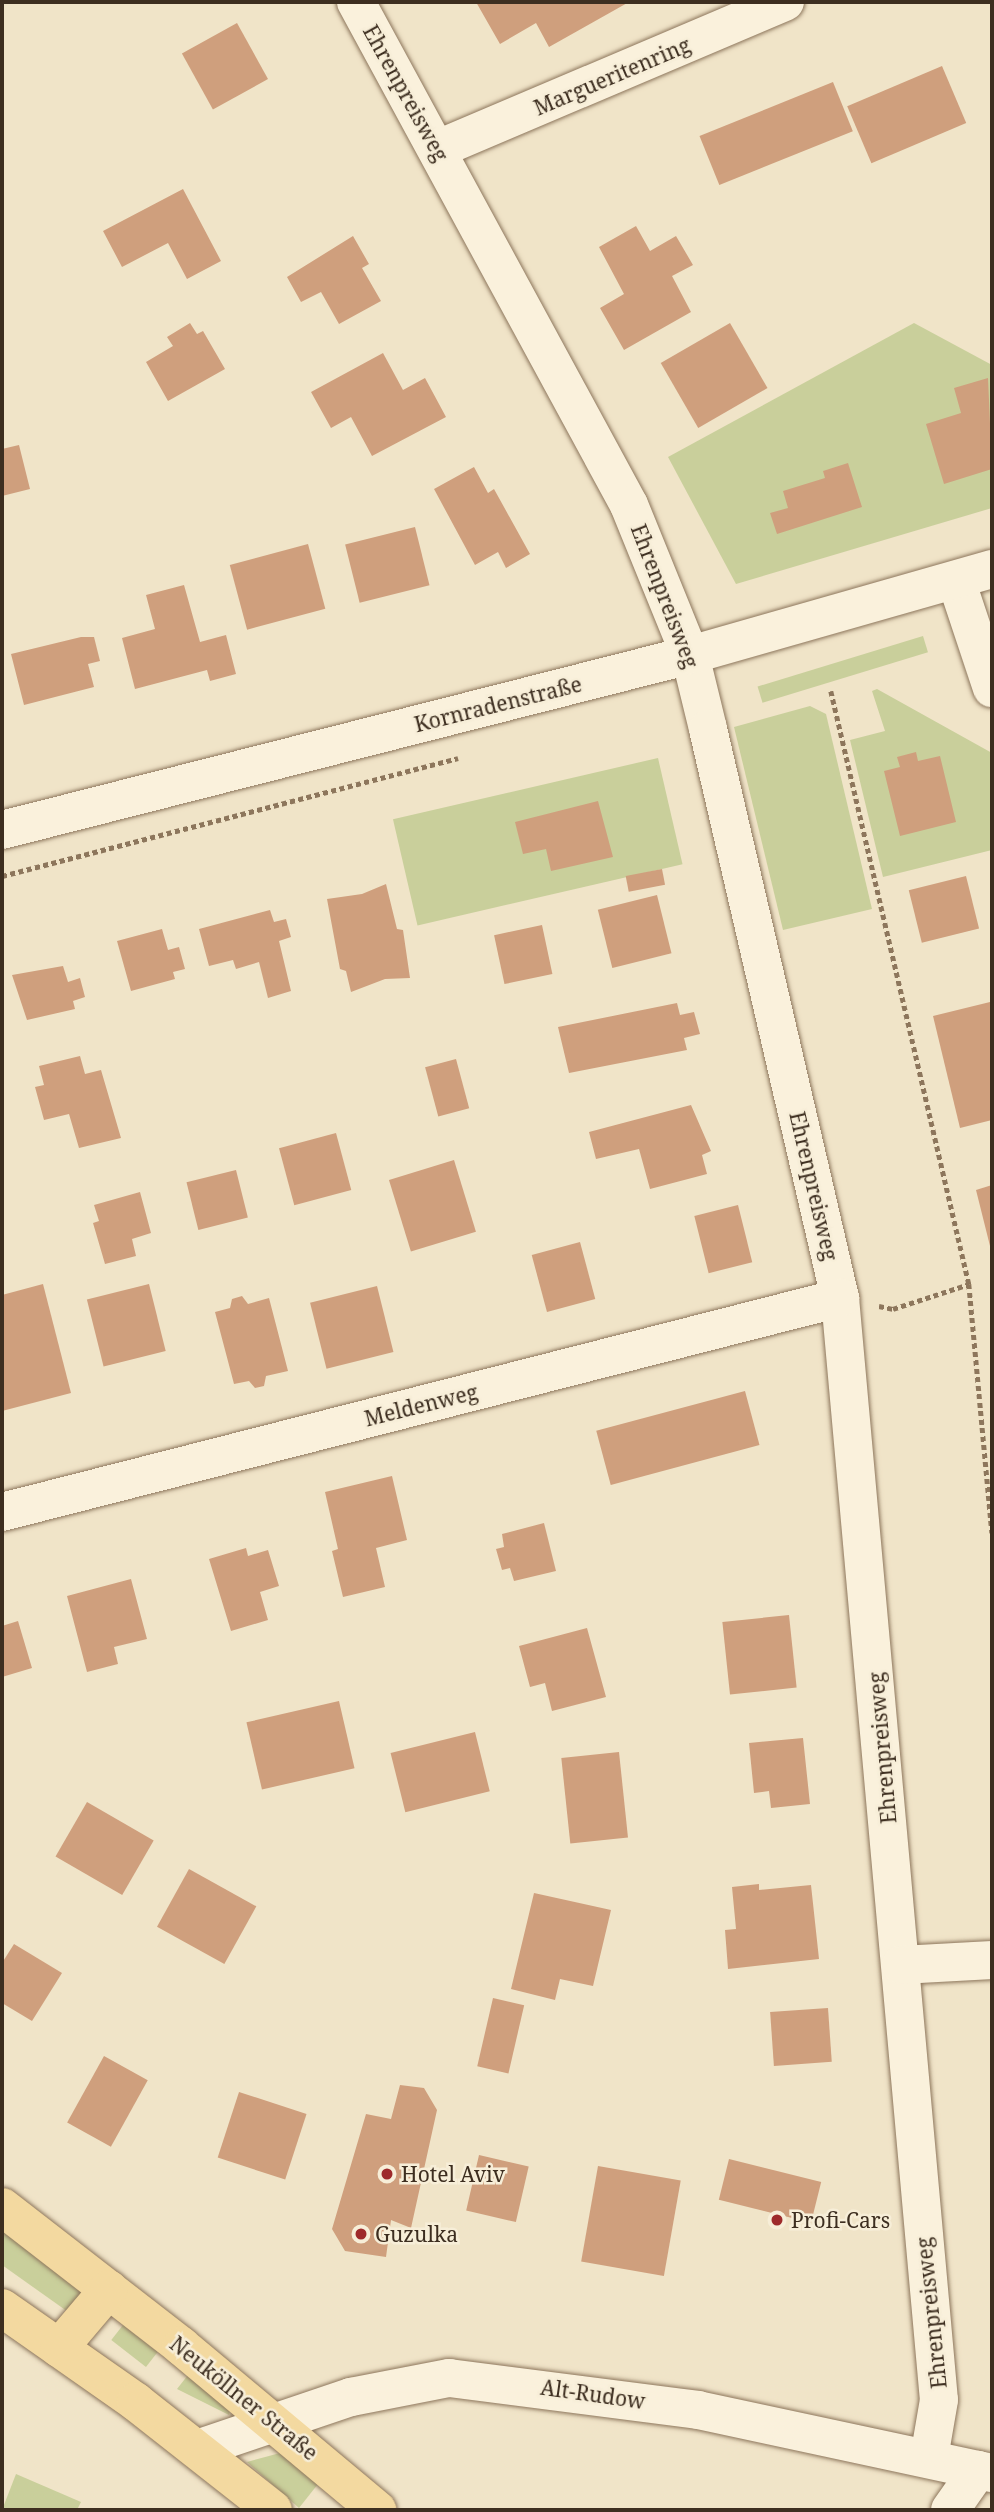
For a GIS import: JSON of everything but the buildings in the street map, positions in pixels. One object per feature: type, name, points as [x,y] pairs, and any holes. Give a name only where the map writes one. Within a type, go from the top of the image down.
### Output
[{"type":"main road","name":"Neuköllner Straße","points":[[2,2207],[277,2424],[377,2510]]},
{"type":"main road","points":[[59,2348],[109,2289]]},
{"type":"main road","points":[[2,2308],[197,2449],[273,2510]]},
{"type":"street","name":"Ehrenpreisweg","points":[[356,2],[629,505],[690,655],[840,1298],[939,2400],[929,2458]]},
{"type":"street","name":"Margueritenring","points":[[438,149],[785,2]]},
{"type":"street","name":"Kornradenstraße","points":[[2,830],[690,655],[992,569]]},
{"type":"street","points":[[956,580],[992,688]]},
{"type":"street","name":"Meldenweg","points":[[2,1512],[840,1298]]},
{"type":"street","points":[[901,1965],[992,1960]]},
{"type":"street","name":"Alt-Rudow","points":[[197,2449],[351,2397],[449,2378],[698,2410],[985,2471]]},
{"type":"street","points":[[950,2510],[985,2471]]},
{"type":"street","points":[[978,2510],[985,2471]]},
{"type":"path","points":[[831,691],[969,1284],[992,1533]]},
{"type":"path","points":[[2,876],[470,755]]},
{"type":"path","points":[[840,1298],[893,1309],[969,1284]]},
{"type":"green space","points":[[914,323],[992,365],[992,508],[736,584],[668,457]]},
{"type":"green space","points":[[923,636],[928,652],[763,703],[758,687]]},
{"type":"green space","points":[[877,689],[992,753],[992,850],[883,877],[850,740],[885,731],[872,691]]},
{"type":"green space","points":[[810,706],[826,714],[872,909],[783,930],[734,727]]},
{"type":"green space","points":[[658,758],[683,864],[417,925],[393,819]]},
{"type":"green space","points":[[2,2228],[86,2294],[71,2314],[2,2265]]},
{"type":"green space","points":[[123,2325],[158,2352],[146,2367],[111,2340]]},
{"type":"green space","points":[[188,2375],[230,2410],[229,2415],[177,2389]]},
{"type":"green space","points":[[280,2453],[318,2484],[299,2508],[247,2462]]},
{"type":"green space","points":[[16,2474],[81,2502],[77,2510],[2,2510]]},
{"type":"place","name":"Hotel Aviv","points":[[387,2174]]},
{"type":"place","name":"Profi-Cars","points":[[777,2220]]},
{"type":"place","name":"Guzulka","points":[[361,2234]]}]
